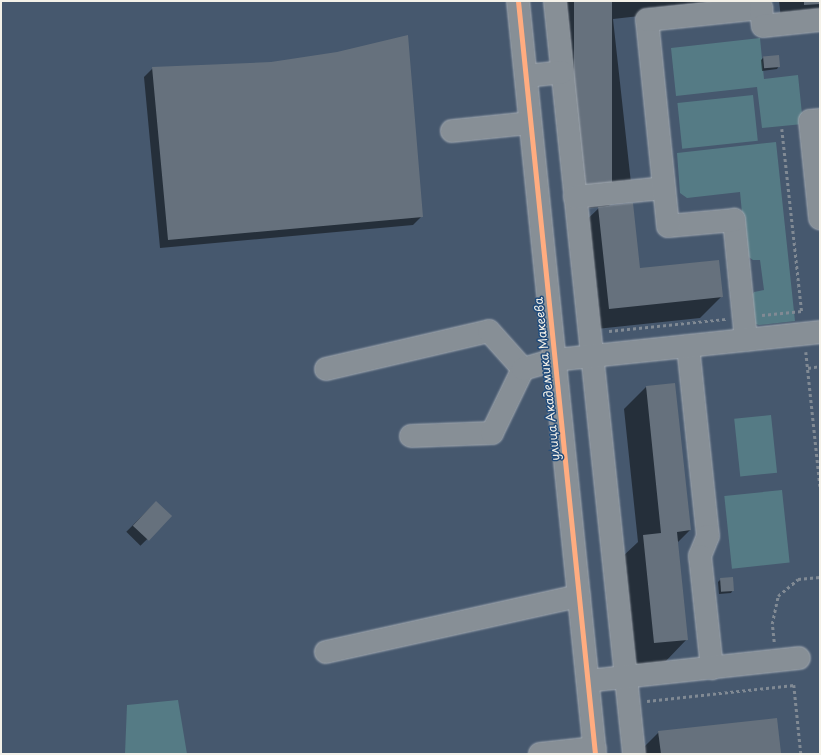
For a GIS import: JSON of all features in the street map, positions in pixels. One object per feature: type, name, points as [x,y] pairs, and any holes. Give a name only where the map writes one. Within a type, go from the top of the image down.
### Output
[{"type":"street","name":"улица Академика Макеева","points":[[518,1],[595,751]]},
{"type":"street","points":[[555,1],[634,754]]},
{"type":"street","points":[[746,340],[734,220],[668,226],[647,20],[761,8],[763,26],[820,20]]},
{"type":"street","points":[[526,76],[562,72]]},
{"type":"street","points":[[820,120],[810,121],[820,218]]},
{"type":"street","points":[[452,131],[530,123]]},
{"type":"street","points":[[575,197],[664,188]]},
{"type":"street","points":[[326,369],[489,330],[523,369]]},
{"type":"street","points":[[411,436],[492,433],[523,369],[555,360],[812,333]]},
{"type":"street","points":[[688,346],[708,536],[700,556],[712,668]]},
{"type":"street","points":[[326,652],[579,596]]},
{"type":"street","points":[[588,681],[799,658]]},
{"type":"street","points":[[540,754],[595,751]]},
{"type":"path","points":[[782,129],[802,311],[812,333],[808,368],[820,486]]},
{"type":"path","points":[[608,331],[802,311]]},
{"type":"path","points":[[808,368],[820,366]]},
{"type":"path","points":[[776,661],[772,624],[778,596],[798,579],[820,577]]},
{"type":"path","points":[[628,702],[794,685],[801,754]]},
{"type":"green space","points":[[760,38],[764,79],[798,75],[803,124],[762,128],[757,87],[676,96],[671,48]]},
{"type":"green space","points":[[753,95],[758,141],[682,149],[677,103]]},
{"type":"green space","points":[[776,142],[795,321],[759,325],[751,322],[749,300],[754,292],[764,290],[760,260],[753,260],[746,255],[740,192],[687,198],[680,193],[677,153]]},
{"type":"green space","points":[[771,415],[777,473],[740,477],[734,419]]},
{"type":"green space","points":[[782,490],[790,563],[732,569],[724,496]]},
{"type":"green space","points":[[178,700],[187,754],[125,754],[127,705]]},
{"type":"building","points":[[574,1],[612,1],[612,189],[574,189]]},
{"type":"building","points":[[804,1],[820,1],[820,4],[804,5]]},
{"type":"building","points":[[408,35],[423,217],[168,240],[152,67],[271,62],[337,52]]},
{"type":"building","points":[[779,55],[780,67],[764,68],[763,56]]},
{"type":"building","points":[[633,203],[640,268],[719,260],[723,297],[609,309],[598,207]]},
{"type":"building","points":[[675,383],[691,530],[677,532],[688,640],[654,643],[643,535],[661,533],[646,386]]},
{"type":"building","points":[[156,501],[172,516],[149,541],[133,526]]},
{"type":"building","points":[[733,577],[734,591],[721,592],[720,578]]},
{"type":"building","points":[[777,718],[781,753],[661,754],[658,731]]},
{"type":"cycle path","points":[[518,1],[595,754]]}]
